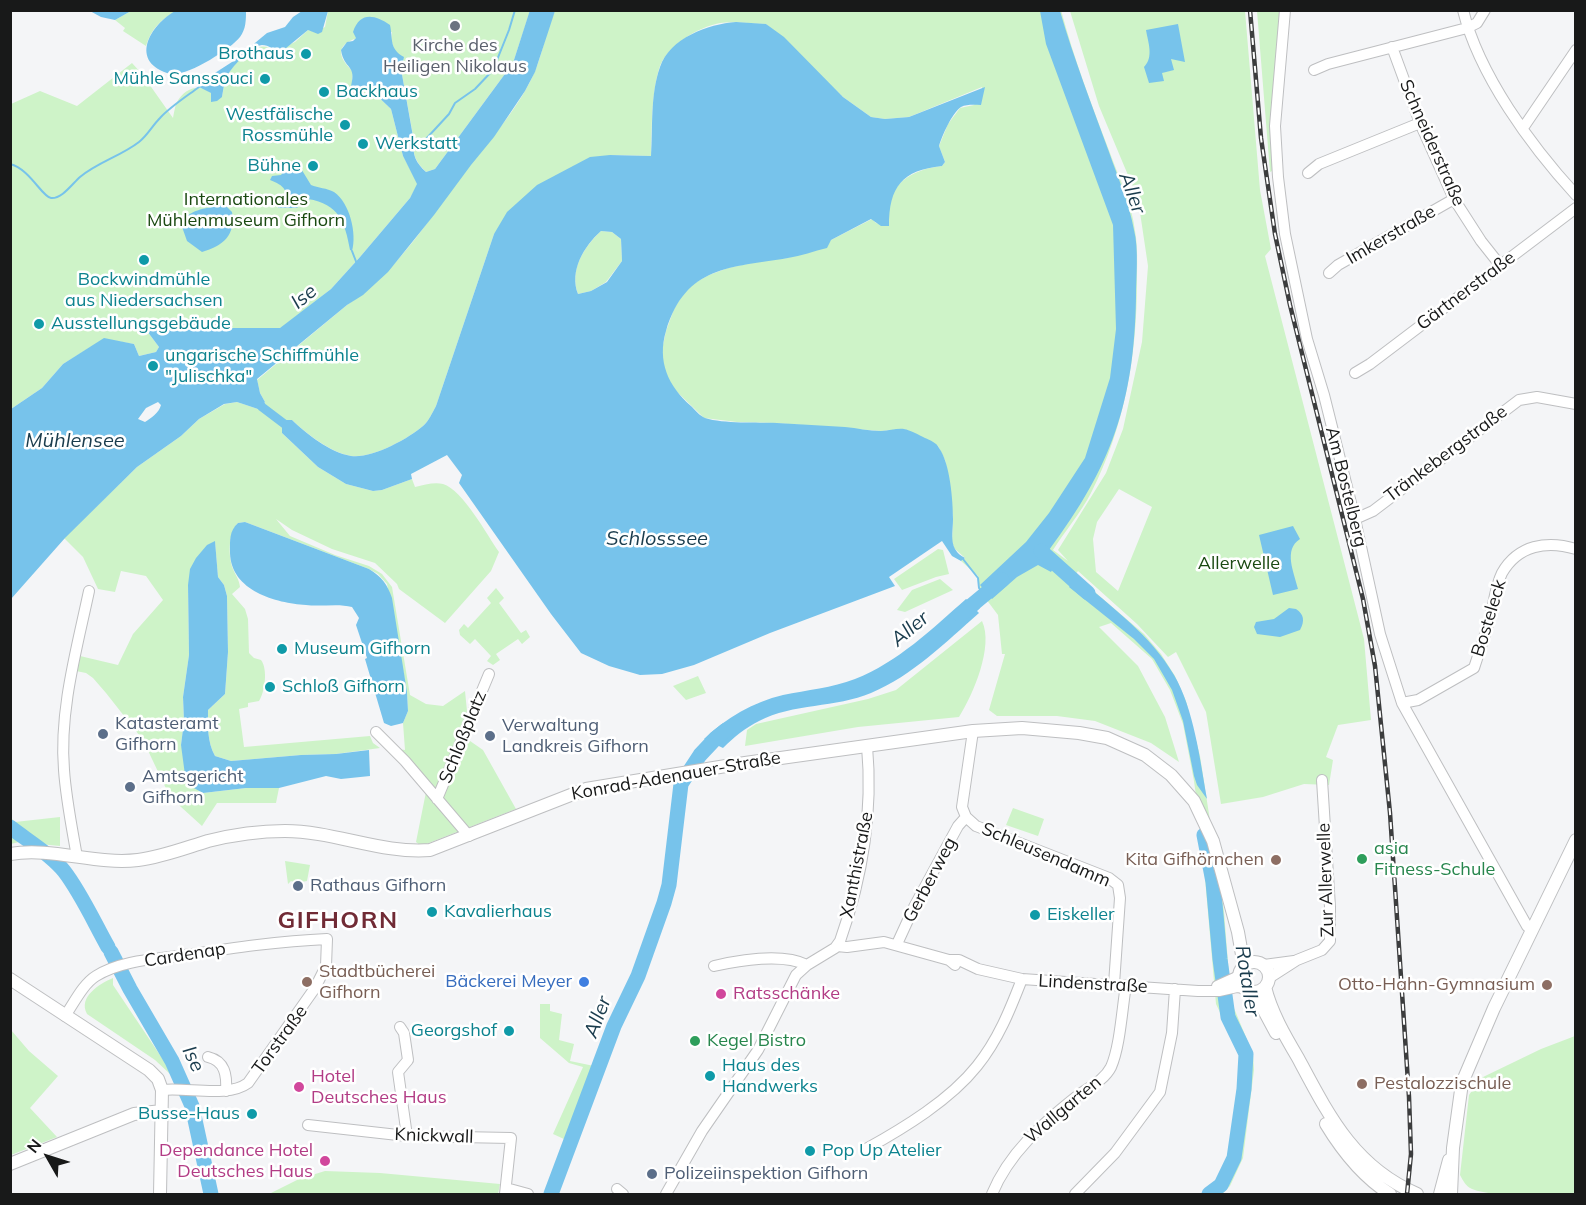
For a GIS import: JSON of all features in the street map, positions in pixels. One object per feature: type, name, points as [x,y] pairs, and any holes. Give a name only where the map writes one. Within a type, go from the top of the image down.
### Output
[{"type":"street","name":"Am Bostelberg","points":[[1286,10],[1275,126],[1285,234],[1307,339],[1324,395],[1355,519],[1380,634],[1402,704],[1527,926],[1532,930]]},
{"type":"street","points":[[1463,10],[1467,28],[1487,71],[1523,128],[1550,166],[1575,195]]},
{"type":"street","points":[[1314,70],[1328,64],[1467,28],[1477,23],[1485,10]]},
{"type":"street","name":"Schneiderstraße","points":[[1392,47],[1420,123],[1454,199],[1481,241],[1500,265]]},
{"type":"street","points":[[1523,128],[1575,51]]},
{"type":"street","points":[[1308,173],[1319,164],[1420,123]]},
{"type":"street","name":"Imkerstraße","points":[[1329,273],[1338,265],[1454,199]]},
{"type":"street","name":"Gärtnerstraße","points":[[1355,373],[1575,208]]},
{"type":"street","name":"Tränkebergstraße","points":[[1355,519],[1373,511],[1519,400],[1537,397],[1575,404]]},
{"type":"street","name":"Bosteleck","points":[[1402,704],[1418,699],[1474,668],[1501,575],[1510,561],[1525,549],[1544,544],[1575,549]]},
{"type":"street","points":[[77,857],[63,767],[64,739],[67,695],[89,591]]},
{"type":"street","name":"Schloßplatz","points":[[437,800],[489,674]]},
{"type":"street","name":"Konrad-Adenauer-Straße","points":[[15,853],[136,860],[160,856],[223,838],[286,831],[415,851],[430,850],[586,789],[973,731],[1032,729],[1079,733],[1107,738],[1145,755],[1187,791],[1205,820],[1214,841],[1238,932],[1234,978]]},
{"type":"street","name":"Schleusendamm","points":[[973,731],[962,807],[966,817],[976,826],[1115,882],[1120,890],[1114,984]]},
{"type":"street","name":"Schloßplatz","points":[[376,732],[405,760],[469,836]]},
{"type":"street","name":"Xanthistraße","points":[[837,946],[858,877],[868,812],[867,746]]},
{"type":"street","name":"Zur Allerwelle","points":[[1234,978],[1297,960],[1322,950],[1328,945],[1331,935],[1322,780]]},
{"type":"street","name":"Gerberweg","points":[[897,944],[958,826],[966,817]]},
{"type":"street","points":[[1452,1194],[1453,1148],[1462,1083],[1494,1008],[1575,840]]},
{"type":"street","name":"Cardenap","points":[[65,1016],[88,982],[107,970],[154,959],[288,940],[327,939]]},
{"type":"street","name":"Torstraße","points":[[208,1057],[223,1067],[226,1085],[236,1090],[248,1083],[306,1003],[326,966],[327,939]]},
{"type":"street","name":"Lindenstraße","points":[[807,965],[837,946],[847,947],[884,942],[949,960],[963,968],[1022,979],[1175,989],[1234,978]]},
{"type":"street","points":[[666,1194],[702,1131],[761,1046],[796,975],[807,965],[794,960],[773,958],[714,966]]},
{"type":"street","name":"Zur Allerwelle","points":[[1258,986],[1297,960]]},
{"type":"street","points":[[1234,978],[1268,971],[1258,986],[1265,1013],[1336,1140],[1348,1157],[1384,1191],[1418,1194]]},
{"type":"street","points":[[1234,978],[1240,982],[1258,986],[1326,1110],[1353,1148],[1371,1166],[1384,1191]]},
{"type":"street","points":[[10,979],[149,1070],[167,1089],[194,1089],[226,1085]]},
{"type":"street","points":[[866,1149],[901,1129],[947,1095],[973,1070],[987,1053],[1001,1028],[1022,979]]},
{"type":"street","name":"Wallgarten","points":[[992,1194],[999,1178],[1022,1145],[1071,1101],[1101,1080],[1110,1069],[1115,1053],[1126,985]]},
{"type":"street","points":[[1075,1194],[1115,1153],[1160,1092],[1172,1033],[1175,989]]},
{"type":"street","points":[[400,1027],[404,1033],[408,1050],[408,1060],[398,1072],[407,1136]]},
{"type":"street","points":[[160,1194],[162,1111],[167,1089]]},
{"type":"street","points":[[10,1164],[134,1114],[162,1111]]},
{"type":"street","name":"Knickwall","points":[[308,1125],[407,1136],[511,1138],[506,1191],[528,1194]]},
{"type":"street","points":[[1440,1194],[1453,1148]]},
{"type":"green space","name":"Allerwelle","points":[[1061,10],[1084,82],[1128,201],[1136,237],[1137,256],[1135,336],[1127,390],[1113,442],[1103,468],[1087,501],[1053,550],[1068,561],[1058,550],[1106,473],[1123,429],[1142,342],[1148,266],[1138,199],[1099,106],[1070,11],[1245,11],[1260,190],[1271,249],[1265,256],[1364,639],[1371,720],[1338,725],[1326,757],[1333,760],[1329,785],[1304,784],[1263,797],[1221,804],[1206,712],[1176,652],[1168,657],[1137,624],[1078,571],[1075,575],[1144,634],[1161,654],[1175,676],[1186,701],[1200,756],[1224,911],[1231,1001],[1253,1054],[1254,1070],[1243,1158],[1230,1186],[1222,1194],[1204,1194],[1210,1191],[1224,1173],[1234,1120],[1240,1058],[1216,1004],[1201,833],[1183,724],[1170,690],[1152,659],[1111,623],[1099,627],[1138,666],[1165,717],[1179,762],[1151,743],[1095,721],[1057,716],[997,716],[989,710],[1005,654],[1002,654],[998,615],[980,591],[978,576],[961,561],[965,558],[954,548],[949,482],[945,460],[938,446],[904,429],[881,431],[704,418],[672,387],[661,354],[674,309],[691,285],[728,268],[765,260],[788,258],[872,219],[876,223],[889,226],[889,205],[897,187],[918,172],[942,166],[945,162],[939,146],[948,124],[960,108],[974,105],[982,96],[982,87],[909,117],[885,119],[871,117],[843,97],[766,24],[725,22],[693,33],[668,53],[659,69],[653,101],[651,156],[610,155],[494,234],[436,406],[423,426],[389,447],[369,454],[351,456],[327,447],[292,420],[283,425],[282,433],[318,467],[346,484],[373,491],[412,479],[415,487],[436,483],[451,488],[466,504],[499,552],[491,571],[445,623],[399,589],[397,584],[375,563],[332,549],[292,530],[276,519],[290,536],[369,566],[382,574],[392,587],[410,695],[426,704],[443,706],[465,691],[467,711],[460,734],[483,750],[516,809],[421,846],[416,842],[428,782],[398,749],[405,750],[403,723],[408,711],[407,692],[387,584],[378,574],[369,569],[245,522],[238,523],[232,533],[231,564],[240,587],[232,594],[245,609],[248,619],[249,653],[261,660],[265,675],[259,701],[248,703],[248,707],[239,709],[244,747],[370,736],[373,743],[380,748],[336,754],[231,761],[215,756],[209,739],[208,710],[225,694],[228,652],[227,596],[224,585],[218,577],[215,542],[188,585],[189,655],[183,697],[184,721],[181,745],[203,793],[246,788],[279,788],[276,803],[217,803],[202,826],[170,797],[143,740],[106,693],[93,678],[86,673],[76,671],[80,656],[118,665],[133,634],[163,600],[146,576],[121,571],[115,592],[98,589],[83,557],[64,538],[137,467],[181,436],[199,419],[225,404],[237,402],[258,409],[265,402],[257,380],[366,291],[399,259],[522,96],[535,71],[555,11]],"holes":[[[1119,489],[1152,507],[1118,591],[1096,572],[1093,539],[1097,522]]]},
{"type":"green space","points":[[131,11],[177,11],[157,25],[146,46],[123,31],[125,28],[115,20]]},
{"type":"green space","name":"Internationales Mühlenmuseum Gifhorn","points":[[328,11],[530,11],[513,63],[435,169],[426,172],[414,154],[414,141],[401,69],[391,40],[392,32],[357,38],[343,46],[341,53],[353,72],[352,82],[357,92],[371,90],[391,109],[403,156],[418,184],[410,198],[331,289],[280,329],[230,328],[220,324],[176,321],[142,323],[138,326],[141,331],[147,331],[159,347],[156,352],[139,356],[134,344],[104,339],[63,364],[42,388],[11,409],[11,104],[40,91],[77,106],[132,63],[173,118],[177,102],[188,90],[202,88],[211,93],[211,97],[222,97],[226,78],[240,58],[261,47],[268,47],[275,51],[295,42],[308,30],[315,32],[325,27]]},
{"type":"green space","points":[[1257,11],[1280,11],[1274,90],[1274,170],[1270,172]]},
{"type":"green space","points":[[601,231],[612,232],[621,239],[622,261],[606,282],[591,291],[578,294],[575,276],[577,268],[589,244]]},
{"type":"green space","points":[[938,549],[943,550],[949,574],[902,590],[894,579]]},
{"type":"green space","points":[[940,579],[953,590],[905,612],[897,610],[912,590]]},
{"type":"green space","points":[[496,588],[504,598],[499,603],[521,633],[526,630],[530,637],[522,644],[518,639],[496,654],[500,660],[493,665],[487,661],[491,656],[475,639],[470,644],[460,635],[459,630],[464,624],[468,628],[491,603],[487,598]]},
{"type":"green space","points":[[982,621],[985,631],[984,657],[976,684],[959,717],[858,727],[745,746],[747,730],[756,724],[868,699],[896,690]]},
{"type":"green space","points":[[698,676],[706,693],[686,700],[673,686]]},
{"type":"green space","points":[[1013,808],[1044,819],[1038,836],[1006,825]]},
{"type":"green space","points":[[60,817],[60,846],[19,842],[11,844],[11,818],[15,822]]},
{"type":"green space","points":[[285,861],[310,865],[307,881],[296,883],[291,881],[288,884]]},
{"type":"green space","points":[[113,978],[113,985],[166,1064],[170,1074],[155,1060],[87,1014],[85,1002],[91,992]]},
{"type":"green space","points":[[540,1004],[550,1004],[550,1011],[562,1014],[559,1040],[574,1044],[570,1061],[594,1066],[564,1139],[553,1134],[583,1067],[569,1063],[540,1038]]},
{"type":"green space","points":[[11,1030],[29,1051],[58,1076],[30,1108],[57,1137],[11,1155]]},
{"type":"green space","points":[[1575,1036],[1575,1194],[1508,1195],[1470,1188],[1460,1175],[1469,1095],[1481,1078],[1541,1049]]},
{"type":"green space","points":[[325,1171],[380,1173],[500,1184],[498,1194],[269,1194],[299,1179]]},
{"type":"water","points":[[177,10],[246,11],[245,28],[235,42],[218,55],[197,67],[178,74],[171,74],[158,69],[150,61],[147,44],[158,25]]},
{"type":"water","name":"Mühlensee","points":[[530,10],[555,11],[535,72],[525,91],[494,137],[388,272],[363,295],[347,305],[257,379],[265,402],[258,409],[237,402],[224,404],[199,419],[181,436],[137,467],[65,538],[11,599],[11,409],[42,388],[63,364],[104,338],[134,344],[139,356],[156,352],[159,347],[147,331],[138,330],[141,323],[176,321],[210,323],[230,328],[280,328],[331,289],[410,198],[417,184],[403,156],[391,109],[371,90],[357,92],[351,86],[351,70],[341,50],[347,42],[356,38],[353,32],[356,25],[364,18],[374,17],[390,25],[394,47],[404,57],[401,69],[414,142],[414,155],[426,172],[435,169],[513,63]],"holes":[[[158,402],[161,405],[157,413],[145,422],[138,419],[146,408]]]},
{"type":"water","points":[[90,11],[131,11],[115,20],[101,17]]},
{"type":"water","points":[[302,11],[328,11],[322,32],[318,34],[308,30],[280,53],[265,45],[252,49],[228,74],[222,97],[211,102],[211,93],[199,87],[204,80],[232,62],[267,33],[285,27]]},
{"type":"water","points":[[1040,11],[1060,11],[1129,210],[1136,238],[1137,255],[1134,335],[1124,401],[1115,431],[1104,461],[1089,490],[1049,550],[1058,560],[1051,572],[1038,565],[1017,577],[992,599],[980,585],[1026,542],[1049,513],[1085,458],[1110,378],[1116,329],[1113,225],[1046,44]]},
{"type":"water","name":"Schlosssee","points":[[725,23],[766,24],[784,37],[843,97],[871,117],[885,119],[909,117],[985,87],[981,105],[961,107],[948,125],[939,146],[945,162],[942,166],[917,172],[900,183],[892,201],[889,226],[881,226],[871,219],[831,240],[827,248],[793,257],[729,268],[698,282],[685,293],[675,309],[666,331],[663,353],[666,372],[676,390],[705,418],[731,422],[845,427],[876,431],[904,429],[933,442],[943,455],[948,472],[954,546],[965,558],[961,561],[952,556],[942,541],[889,577],[895,586],[770,633],[694,665],[662,674],[640,675],[609,666],[581,653],[459,483],[462,475],[447,455],[411,474],[412,479],[373,491],[346,484],[318,467],[282,433],[282,424],[285,420],[292,420],[327,447],[351,456],[369,454],[389,447],[423,426],[436,406],[494,234],[507,212],[537,185],[590,157],[651,156],[655,89],[665,57],[672,48],[691,34]],"holes":[[[601,231],[612,232],[621,239],[622,261],[607,282],[591,291],[578,294],[575,277],[584,251]]]},
{"type":"water","points":[[1178,24],[1185,62],[1171,59],[1174,70],[1162,73],[1164,81],[1149,83],[1144,67],[1150,54],[1146,30]]},
{"type":"water","points":[[294,165],[300,167],[311,185],[334,192],[340,197],[348,211],[353,228],[352,251],[343,223],[334,210],[327,205],[308,199],[297,208],[278,208],[285,192],[279,184],[270,180],[272,176],[281,175],[287,167]]},
{"type":"water","points":[[221,205],[232,212],[230,233],[222,243],[202,252],[187,241],[181,224],[193,212]]},
{"type":"water","points":[[245,522],[369,569],[384,581],[392,598],[407,692],[408,711],[403,723],[391,726],[384,723],[356,625],[359,618],[352,607],[294,604],[269,598],[247,586],[238,577],[232,566],[231,536],[238,523]]},
{"type":"water","points":[[1293,526],[1300,539],[1292,549],[1291,555],[1292,569],[1298,589],[1273,595],[1259,535]]},
{"type":"water","points":[[215,541],[218,577],[224,585],[227,596],[228,652],[225,694],[208,710],[209,739],[215,756],[231,761],[369,750],[370,776],[341,779],[326,776],[279,788],[246,788],[203,793],[192,787],[185,775],[181,745],[184,721],[183,697],[189,655],[188,585],[190,569],[196,558],[207,545]]},
{"type":"water","points":[[1077,577],[1142,634],[1174,675],[1187,703],[1207,799],[1197,785],[1194,776],[1183,721],[1172,690],[1154,659],[1134,639],[1069,587]]},
{"type":"water","points":[[966,599],[969,601],[971,599],[980,608],[977,611],[979,613],[928,658],[886,686],[858,698],[772,715],[744,730],[723,748],[704,739],[721,724],[751,706],[783,695],[837,685],[886,664],[914,644]]},
{"type":"water","points":[[1289,608],[1296,609],[1302,615],[1303,624],[1300,630],[1280,637],[1257,634],[1254,627],[1256,622],[1274,619]]},
{"type":"waterway","points":[[414,142],[425,140],[449,114],[455,103],[475,89],[493,70],[515,10]]},
{"type":"waterway","points":[[10,164],[24,171],[47,196],[55,198],[87,172],[139,142],[164,114],[199,87]]},
{"type":"waterway","points":[[352,251],[357,264]]},
{"type":"waterway","points":[[256,399],[262,407],[291,429]]},
{"type":"waterway","name":"Rotaller","points":[[1041,551],[1088,593]]},
{"type":"waterway","points":[[963,559],[978,578],[979,588],[984,595]]},
{"type":"waterway","name":"Aller","points":[[960,615],[1002,580]]},
{"type":"waterway","name":"Aller","points":[[551,1194],[614,1026],[638,976],[664,903],[669,885],[681,784],[700,755],[726,730]]},
{"type":"waterway","name":"Ise","points":[[10,827],[45,853],[64,871],[82,898],[108,947]]},
{"type":"waterway","name":"Rotaller","points":[[1204,835],[1213,882],[1228,1017],[1246,1054],[1244,1089],[1234,1158],[1221,1185],[1209,1194]]},
{"type":"waterway","name":"Ise","points":[[111,952],[172,1061],[192,1106],[211,1194]]},
{"type":"railway","points":[[1250,10],[1261,138],[1275,234],[1290,305],[1363,599],[1375,666],[1390,813],[1409,1097],[1411,1154],[1407,1194]]},
{"type":"place","name":"Kirche des Heiligen Nikolaus","points":[[455,26]]},
{"type":"place","name":"Brothaus","points":[[306,54]]},
{"type":"place","name":"Mühle Sanssouci","points":[[265,79]]},
{"type":"place","name":"Backhaus","points":[[324,92]]},
{"type":"place","name":"Westfälische Rossmühle","points":[[345,125]]},
{"type":"place","name":"Werkstatt","points":[[363,144]]},
{"type":"place","name":"Bühne","points":[[313,166]]},
{"type":"place","name":"Bockwindmühle aus Niedersachsen","points":[[144,260]]},
{"type":"place","name":"Ausstellungsgebäude","points":[[39,324]]},
{"type":"place","name":"ungarische Schiffmühle \"Julischka\"","points":[[153,366]]},
{"type":"place","name":"Museum Gifhorn","points":[[282,649]]},
{"type":"place","name":"Schloß Gifhorn","points":[[270,687]]},
{"type":"place","name":"Katasteramt Gifhorn","points":[[103,734]]},
{"type":"place","name":"Verwaltung Landkreis Gifhorn","points":[[490,736]]},
{"type":"place","name":"Amtsgericht Gifhorn","points":[[130,787]]},
{"type":"place","name":"asia Fitness-Schule","points":[[1362,859]]},
{"type":"place","name":"Kita Gifhörnchen","points":[[1276,860]]},
{"type":"place","name":"Rathaus Gifhorn","points":[[298,886]]},
{"type":"place","name":"Kavalierhaus","points":[[432,912]]},
{"type":"place","name":"Eiskeller","points":[[1035,915]]},
{"type":"place","name":"Stadtbücherei Gifhorn","points":[[307,982]]},
{"type":"place","name":"Bäckerei Meyer","points":[[584,982]]},
{"type":"place","name":"Otto-Hahn-Gymnasium","points":[[1547,985]]},
{"type":"place","name":"Ratsschänke","points":[[721,994]]},
{"type":"place","name":"Georgshof","points":[[509,1031]]},
{"type":"place","name":"Kegel Bistro","points":[[695,1041]]},
{"type":"place","name":"Haus des Handwerks","points":[[710,1076]]},
{"type":"place","name":"Pestalozzischule","points":[[1362,1084]]},
{"type":"place","name":"Hotel Deutsches Haus","points":[[299,1087]]},
{"type":"place","name":"Busse-Haus","points":[[252,1114]]},
{"type":"place","name":"Pop Up Atelier","points":[[810,1151]]},
{"type":"place","name":"Dependance Hotel Deutsches Haus","points":[[325,1161]]},
{"type":"place","name":"Polizeiinspektion Gifhorn","points":[[652,1174]]},
{"type":"district","name":"GIFHORN","points":[[338,921]]}]
